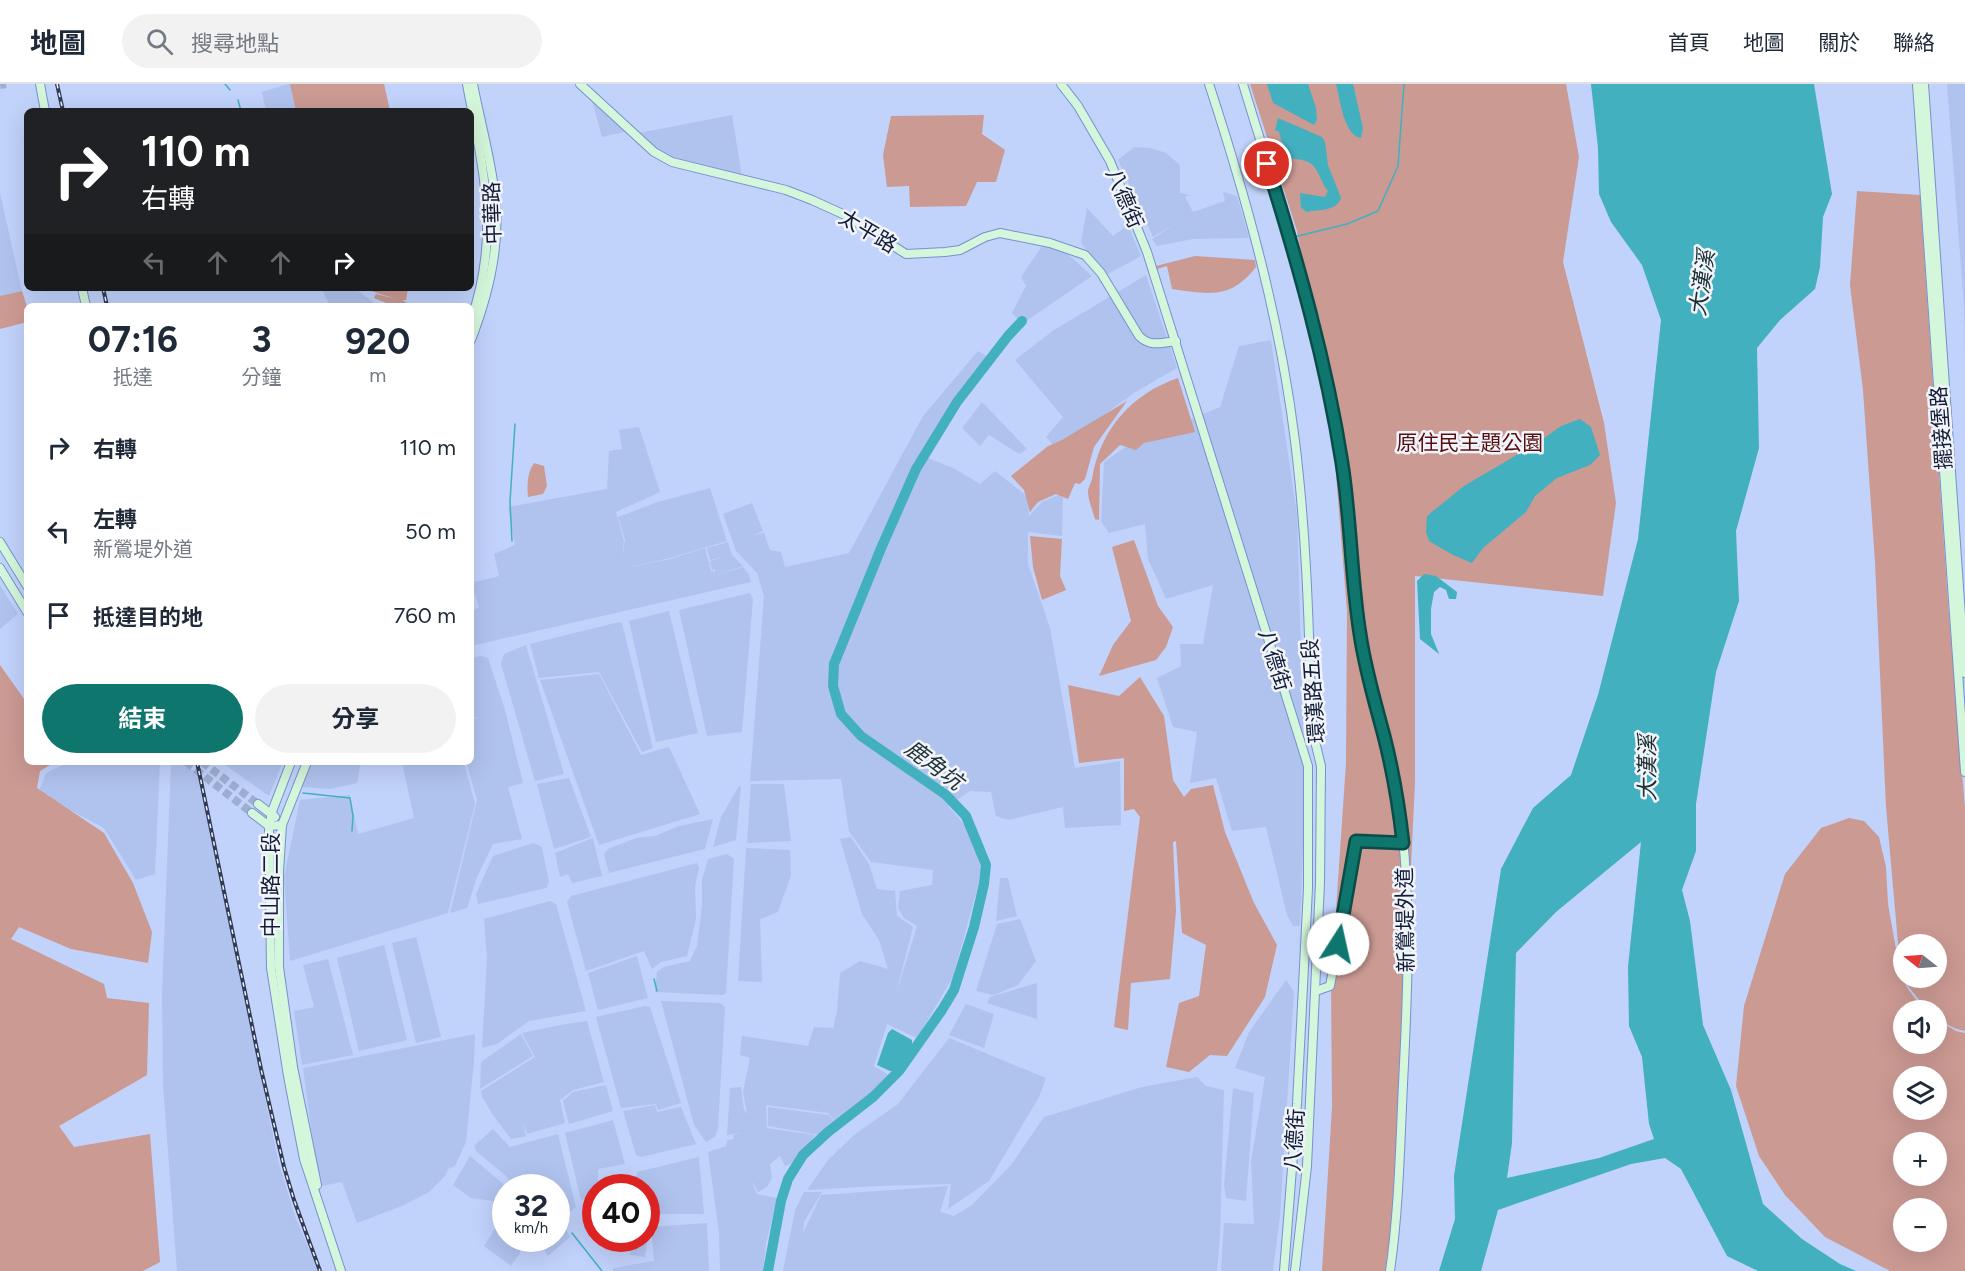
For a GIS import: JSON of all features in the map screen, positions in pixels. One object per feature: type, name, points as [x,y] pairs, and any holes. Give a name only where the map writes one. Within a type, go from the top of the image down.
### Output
[{"type":"street","points":[[40,84],[44,108]]},
{"type":"street","name":"中華路","points":[[467,84],[471,108]]},
{"type":"street","name":"中華路","points":[[473,84],[496,199],[496,230],[489,286],[474,331]]},
{"type":"street","name":"太平路","points":[[580,84],[654,152],[672,162],[786,190],[812,200],[845,215],[906,254],[960,250],[1000,233],[1036,240],[1085,255],[1101,273],[1139,336],[1146,343],[1176,341]]},
{"type":"street","name":"八德街","points":[[1061,84],[1078,106],[1110,161],[1147,252],[1308,766],[1308,888],[1297,1104],[1284,1271]]},
{"type":"street","name":"環漢路五段","points":[[1209,84],[1255,236],[1275,321],[1295,439],[1304,524],[1311,708],[1313,733],[1321,766],[1320,883],[1307,1166],[1294,1271]]},
{"type":"street","name":"新鶯堤外道","points":[[1243,84],[1320,345],[1342,465],[1360,637],[1396,788],[1403,843],[1407,917],[1405,1038],[1397,1207],[1390,1271]]},
{"type":"street","name":"擺接堡路","points":[[1917,84],[1965,772]]},
{"type":"street","name":"擺接堡路","points":[[1924,84],[1965,673]]},
{"type":"street","name":"中華路","points":[[474,123],[488,200],[488,229],[480,290],[474,310]]},
{"type":"street","points":[[0,542],[24,581]]},
{"type":"street","points":[[0,568],[24,607]]},
{"type":"street","points":[[258,804],[272,814],[290,765]]},
{"type":"street","points":[[252,813],[269,826],[282,825],[306,765]]},
{"type":"street","name":"中山路二段","points":[[272,814],[282,825],[279,872],[279,967],[293,1067],[308,1149],[329,1236]]},
{"type":"street","name":"中山路二段","points":[[272,814],[269,826],[271,968],[304,1159],[341,1271]]},
{"type":"street","points":[[1316,992],[1330,986],[1356,841],[1403,843]]},
{"type":"shaded area","points":[[288,84],[384,84],[389,108],[265,108],[262,92]]},
{"type":"shaded area","points":[[1947,84],[1965,84],[1965,365],[1964,306]]},
{"type":"shaded area","points":[[591,96],[628,131],[602,137]]},
{"type":"shaded area","points":[[732,115],[742,177],[673,160],[655,150],[639,133]]},
{"type":"shaded area","points":[[1134,147],[1151,148],[1166,153],[1180,165],[1180,193],[1189,195],[1185,197],[1193,212],[1225,201],[1223,192],[1237,196],[1249,238],[1193,239],[1157,246],[1152,239],[1176,223],[1153,237],[1118,160]]},
{"type":"shaded area","points":[[0,193],[22,291],[0,296]]},
{"type":"shaded area","points":[[1087,208],[1113,236],[1128,225],[1141,256],[1106,275],[1081,243]]},
{"type":"shaded area","points":[[1042,246],[1063,250],[1092,276],[1022,324],[1012,313],[1026,286],[1021,277]]},
{"type":"shaded area","points":[[1146,275],[1177,368],[1134,393],[1057,449],[1046,437],[1063,417],[1015,360],[1054,330]]},
{"type":"shaded area","points":[[323,291],[358,291],[373,302],[372,303],[329,303]]},
{"type":"shaded area","points":[[1271,340],[1297,514],[1304,821],[1300,926],[1293,926],[1287,915],[1266,827],[1232,831],[1216,778],[1190,783],[1197,732],[1173,727],[1157,678],[1181,666],[1180,644],[1203,644],[1213,585],[1166,599],[1148,559],[1145,524],[1109,533],[1101,521],[1104,462],[1124,448],[1220,407],[1239,346]]},
{"type":"shaded area","points":[[978,351],[988,357],[921,455],[955,469],[980,484],[995,471],[1028,497],[1029,516],[1042,502],[1063,493],[1062,536],[1028,532],[1028,564],[1050,628],[1075,768],[1120,761],[1121,825],[1065,828],[1063,807],[1008,820],[996,816],[991,792],[970,791],[948,806],[969,830],[982,872],[953,977],[917,1038],[887,1024],[874,1066],[890,1076],[864,1103],[837,1123],[828,1113],[766,1105],[767,1128],[815,1135],[795,1162],[785,1166],[780,1156],[770,1164],[772,1178],[767,1187],[758,1192],[751,1180],[757,1194],[777,1198],[766,1244],[763,1271],[720,1271],[719,1233],[708,1152],[726,1146],[727,1140],[734,1139],[733,1135],[741,1133],[727,1135],[730,1088],[741,1087],[744,1110],[747,1114],[743,1092],[750,1058],[740,1055],[742,1036],[808,1046],[814,1027],[833,1028],[837,1011],[840,973],[860,961],[888,969],[879,940],[862,914],[840,839],[851,837],[869,864],[877,889],[895,891],[897,916],[913,927],[896,994],[917,926],[904,918],[898,908],[900,891],[932,885],[933,870],[871,862],[849,831],[841,779],[750,781],[764,596],[757,573],[736,551],[723,514],[752,503],[763,531],[753,535],[764,533],[770,550],[781,552],[785,567],[849,553],[923,416]]},
{"type":"shaded area","points":[[982,402],[1027,449],[1019,454],[989,435],[980,446],[962,428]]},
{"type":"shaded area","points":[[639,427],[660,492],[616,512],[624,541],[622,560],[625,540],[618,517],[658,502],[710,488],[727,541],[670,558],[621,569],[670,559],[705,548],[711,571],[715,572],[715,569],[712,570],[710,561],[725,557],[710,560],[707,548],[728,542],[732,555],[743,566],[716,575],[743,567],[749,574],[751,582],[474,645],[474,610],[479,607],[474,592],[474,582],[499,576],[494,554],[515,545],[508,507],[607,489],[609,451],[622,449],[619,430]]},
{"type":"shaded area","points":[[0,585],[18,614],[0,629]]},
{"type":"shaded area","points":[[750,593],[753,599],[742,732],[707,736],[679,610]]},
{"type":"shaded area","points":[[669,611],[698,733],[656,742],[629,621]]},
{"type":"shaded area","points":[[622,623],[653,748],[642,752],[599,672],[539,678],[530,644]]},
{"type":"shaded area","points":[[526,645],[564,774],[535,781],[501,664],[504,654]]},
{"type":"shaded area","points":[[474,657],[488,658],[505,710],[523,783],[508,787],[522,839],[493,844],[477,877],[467,908],[450,913],[477,800],[467,765],[474,765],[474,719],[480,717],[474,718]]},
{"type":"shaded area","points":[[599,674],[641,755],[669,747],[700,814],[599,845],[540,680]]},
{"type":"shaded area","points":[[63,765],[160,765],[155,874],[136,880],[104,828],[38,793],[46,773]]},
{"type":"shaded area","points":[[171,765],[181,765],[198,773],[278,1160],[295,1216],[318,1271],[177,1271],[163,1085],[162,993]]},
{"type":"shaded area","points":[[225,765],[282,765],[269,796]]},
{"type":"shaded area","points":[[310,765],[360,765],[357,783],[330,789],[301,787]]},
{"type":"shaded area","points":[[403,765],[465,765],[475,804],[448,913],[290,961],[284,877],[300,800],[350,795],[358,834],[414,818]]},
{"type":"shaded area","points":[[569,778],[591,837],[554,849],[537,784]]},
{"type":"shaded area","points":[[751,784],[784,784],[791,841],[747,843]]},
{"type":"shaded area","points":[[741,786],[736,840],[713,847],[721,817]]},
{"type":"shaded area","points":[[713,819],[705,849],[609,873],[604,854],[608,849],[636,838],[655,836],[679,826]]},
{"type":"shaded area","points":[[593,838],[602,876],[572,883],[568,874],[560,877],[555,853]]},
{"type":"shaded area","points":[[533,843],[542,847],[549,882],[546,888],[478,904],[476,894],[493,856]]},
{"type":"shaded area","points":[[746,848],[790,850],[791,875],[778,912],[760,919],[762,982],[738,981]]},
{"type":"shaded area","points":[[727,854],[734,859],[726,993],[723,995],[655,992],[657,972],[664,967],[690,961],[697,946],[702,906],[702,880],[708,859]]},
{"type":"shaded area","points":[[697,863],[699,868],[695,887],[696,919],[687,956],[661,962],[652,969],[644,951],[586,971],[567,902],[571,896]]},
{"type":"shaded area","points":[[1000,878],[1008,878],[1017,916],[996,921]]},
{"type":"shaded area","points":[[550,901],[556,904],[586,1011],[529,1021],[497,1044],[482,1048],[487,958],[484,919]]},
{"type":"shaded area","points":[[1020,919],[1036,961],[1018,985],[994,995],[976,991],[997,924]]},
{"type":"shaded area","points":[[416,937],[441,1037],[416,1043],[392,943]]},
{"type":"shaded area","points":[[384,945],[407,1040],[359,1051],[337,958]]},
{"type":"shaded area","points":[[637,956],[648,998],[598,1010],[588,973]]},
{"type":"shaded area","points":[[328,959],[353,1055],[302,1065],[294,1011],[314,1007],[303,965]]},
{"type":"shaded area","points":[[1286,980],[1294,992],[1280,1216],[1273,1271],[1221,1271],[1224,1223],[1254,1224],[1251,1161],[1265,1077],[1235,1068],[1249,1032]]},
{"type":"shaded area","points":[[1037,983],[1037,1019],[987,1003],[990,997]]},
{"type":"shaded area","points":[[661,1001],[720,1003],[725,1007],[718,1128],[715,1137],[706,1142],[694,1125]]},
{"type":"shaded area","points":[[966,1004],[994,1014],[984,1048],[949,1035]]},
{"type":"shaded area","points":[[645,1006],[650,1007],[681,1103],[658,1110],[656,1104],[621,1108],[596,1017]]},
{"type":"shaded area","points":[[587,1021],[604,1082],[573,1090],[560,1100],[565,1123],[527,1134],[523,1122],[526,1136],[511,1139],[493,1115],[481,1091],[535,1057],[522,1033]]},
{"type":"shaded area","points":[[475,1034],[466,1142],[455,1166],[448,1169],[446,1175],[429,1192],[402,1206],[357,1223],[342,1182],[322,1186],[314,1151],[303,1068]]},
{"type":"shaded area","points":[[521,1034],[533,1056],[480,1089],[481,1062]]},
{"type":"shaded area","points":[[949,1038],[1046,1078],[1039,1097],[989,1181],[948,1209],[951,1184],[807,1190],[828,1160],[854,1135],[898,1104]]},
{"type":"shaded area","points":[[1197,1077],[1206,1086],[1224,1090],[1217,1271],[783,1271],[795,1210],[804,1192],[822,1192],[804,1222],[803,1233],[821,1195],[948,1186],[940,1212],[954,1216],[972,1205],[1011,1165],[1044,1117],[1142,1087]]},
{"type":"shaded area","points":[[606,1085],[613,1111],[569,1124],[563,1101],[573,1092]]},
{"type":"shaded area","points":[[1233,1088],[1254,1093],[1246,1201],[1226,1198],[1224,1184]]},
{"type":"shaded area","points":[[655,1105],[657,1112],[681,1107],[696,1144],[641,1157],[636,1155],[623,1111]]},
{"type":"shaded area","points":[[768,1107],[829,1115],[836,1123],[820,1135],[768,1126]]},
{"type":"shaded area","points":[[613,1120],[625,1164],[598,1169],[598,1174],[582,1174],[581,1200],[565,1133]]},
{"type":"shaded area","points":[[493,1129],[510,1147],[558,1134],[568,1174],[504,1174],[477,1152],[474,1146]]},
{"type":"shaded area","points":[[470,1156],[492,1175],[492,1201],[471,1198],[453,1185]]},
{"type":"shaded area","points":[[699,1157],[704,1214],[660,1214],[660,1174],[637,1174],[637,1172]]},
{"type":"shaded area","points":[[570,1183],[576,1207],[570,1212]]},
{"type":"shaded area","points":[[707,1223],[709,1271],[613,1271],[613,1268],[654,1261],[653,1252],[660,1252],[660,1226]]},
{"type":"shaded area","points":[[492,1233],[492,1252],[484,1246]]},
{"type":"shaded area","points":[[492,1252],[520,1252],[511,1266]]},
{"type":"shaded area","points":[[630,1252],[646,1252],[645,1257],[630,1255]]},
{"type":"green space","points":[[290,84],[384,84],[389,108],[295,108]]},
{"type":"green space","name":"原住民主題公園","points":[[1250,84],[1566,84],[1579,157],[1563,262],[1604,423],[1616,503],[1603,596],[1415,576],[1415,783],[1393,1237],[1385,1271],[1322,1271],[1332,1107],[1331,983],[1346,763],[1347,611],[1328,374],[1320,321],[1303,263],[1297,231]]},
{"type":"green space","points":[[984,115],[982,134],[1005,150],[996,182],[977,182],[966,206],[910,207],[909,186],[887,187],[883,155],[891,116]]},
{"type":"green space","points":[[1857,191],[1920,195],[1948,603],[1965,808],[1965,1031],[1947,1024],[1947,1000],[1919,1000],[1910,988],[1947,988],[1947,934],[1897,934],[1886,807],[1875,562],[1863,390],[1850,285]]},
{"type":"green space","points":[[1195,256],[1255,260],[1256,267],[1246,278],[1228,290],[1208,293],[1172,289],[1167,266],[1157,269],[1156,266]]},
{"type":"green space","points":[[22,291],[26,303],[24,323],[0,329],[0,296]]},
{"type":"green space","points":[[371,291],[408,291],[406,300],[402,300],[406,303],[386,303],[374,298],[376,294],[396,299]]},
{"type":"green space","points":[[1178,378],[1195,432],[1144,443],[1136,450],[1120,445],[1100,464],[1099,520],[1095,519],[1088,490],[1096,461],[1110,430],[1132,404],[1161,385]]},
{"type":"green space","points":[[1127,401],[1094,447],[1085,479],[1080,484],[1075,483],[1068,499],[1056,494],[1038,502],[1030,512],[1024,490],[1011,476],[1048,446]]},
{"type":"green space","points":[[534,463],[544,466],[547,486],[543,494],[528,497],[529,475]]},
{"type":"green space","points":[[1030,536],[1062,539],[1060,576],[1066,590],[1042,600],[1033,567]]},
{"type":"green space","points":[[1134,540],[1158,606],[1173,627],[1166,647],[1156,660],[1099,676],[1113,645],[1131,621],[1112,547]]},
{"type":"green space","points":[[0,665],[24,699],[24,765],[50,765],[40,771],[37,788],[104,833],[133,883],[152,932],[148,963],[71,949],[19,927],[11,939],[104,984],[107,998],[149,1003],[147,1075],[59,1126],[74,1147],[150,1134],[160,1262],[143,1271],[0,1271]]},
{"type":"green space","points":[[1140,677],[1164,716],[1173,780],[1184,797],[1191,789],[1213,785],[1225,832],[1254,903],[1277,945],[1265,997],[1227,1056],[1210,1055],[1189,1072],[1166,1067],[1179,1003],[1199,996],[1206,945],[1182,933],[1176,841],[1173,842],[1176,911],[1170,979],[1131,983],[1128,1030],[1114,1027],[1140,817],[1134,809],[1124,811],[1124,758],[1079,763],[1068,685],[1119,696]]},
{"type":"green space","points":[[1849,818],[1864,821],[1879,837],[1886,867],[1888,904],[1893,934],[1893,988],[1908,988],[1916,1000],[1893,1000],[1893,1054],[1947,1054],[1947,1026],[1965,1033],[1965,1271],[1890,1271],[1825,1237],[1785,1195],[1759,1156],[1736,1086],[1744,1006],[1785,874],[1821,828]]},
{"type":"water","points":[[1267,84],[1308,84],[1316,108],[1317,120],[1314,125],[1273,103]]},
{"type":"water","points":[[1336,84],[1353,84],[1363,128],[1361,138],[1350,131]]},
{"type":"water","name":"大漢溪","points":[[1591,84],[1814,84],[1832,194],[1823,217],[1820,267],[1815,289],[1780,320],[1757,348],[1759,448],[1736,531],[1739,601],[1716,672],[1696,804],[1696,851],[1682,890],[1690,921],[1703,1025],[1731,1090],[1763,1204],[1802,1239],[1840,1264],[1856,1271],[1758,1271],[1727,1256],[1681,1169],[1665,1158],[1631,1164],[1498,1210],[1481,1271],[1439,1271],[1455,1219],[1454,1176],[1501,869],[1533,808],[1571,775],[1598,695],[1638,539],[1661,320],[1642,265],[1611,222],[1599,194],[1598,148]],"holes":[[[1641,842],[1628,967],[1629,1026],[1642,1057],[1649,1124],[1654,1139],[1599,1158],[1507,1178],[1512,1143],[1516,953],[1556,912]]]},
{"type":"water","points":[[1278,118],[1322,137],[1325,142],[1328,165],[1341,198],[1335,206],[1307,212],[1301,208],[1300,193],[1325,197],[1328,191],[1312,164],[1288,158],[1285,154],[1279,132],[1275,130]]},
{"type":"water","points":[[1580,419],[1591,427],[1600,455],[1590,465],[1557,478],[1535,496],[1526,512],[1483,548],[1472,563],[1429,541],[1426,532],[1427,516],[1464,486],[1537,443],[1561,426]]},
{"type":"water","points":[[1424,574],[1436,576],[1457,592],[1456,599],[1449,599],[1446,590],[1440,587],[1434,592],[1431,634],[1439,654],[1420,639],[1417,581]]},
{"type":"water","points":[[892,1029],[912,1040],[912,1045],[895,1071],[877,1065],[888,1033]]},
{"type":"waterway","points":[[225,84],[230,90]]},
{"type":"waterway","name":"鹿角坑","points":[[1294,237],[1347,224],[1378,211],[1398,166],[1404,84]]},
{"type":"waterway","points":[[238,100],[240,108]]},
{"type":"waterway","name":"鹿角坑","points":[[768,1271],[781,1201],[788,1179],[803,1155],[873,1097],[899,1071],[954,990],[974,927],[986,865],[966,816],[946,795],[861,736],[841,714],[833,686],[834,664],[916,469],[957,402],[1022,321]]},
{"type":"waterway","points":[[512,541],[510,501],[515,424]]},
{"type":"waterway","points":[[303,793],[350,798],[353,816],[352,831]]},
{"type":"waterway","points":[[654,979],[657,991]]},
{"type":"waterway","points":[[572,1233],[602,1271]]},
{"type":"tunnel","points":[[0,85],[6,84]]},
{"type":"tunnel","points":[[190,765],[252,813]]},
{"type":"tunnel","points":[[206,765],[258,804]]},
{"type":"railway","points":[[57,84],[62,108]]},
{"type":"railway","points":[[104,291],[106,303]]},
{"type":"railway","points":[[198,765],[261,1069],[284,1167],[320,1271]]},
{"type":"route","points":[[1267,164],[1320,345],[1332,403],[1342,465],[1360,637],[1396,788],[1403,843],[1356,841],[1338,944]]}]
